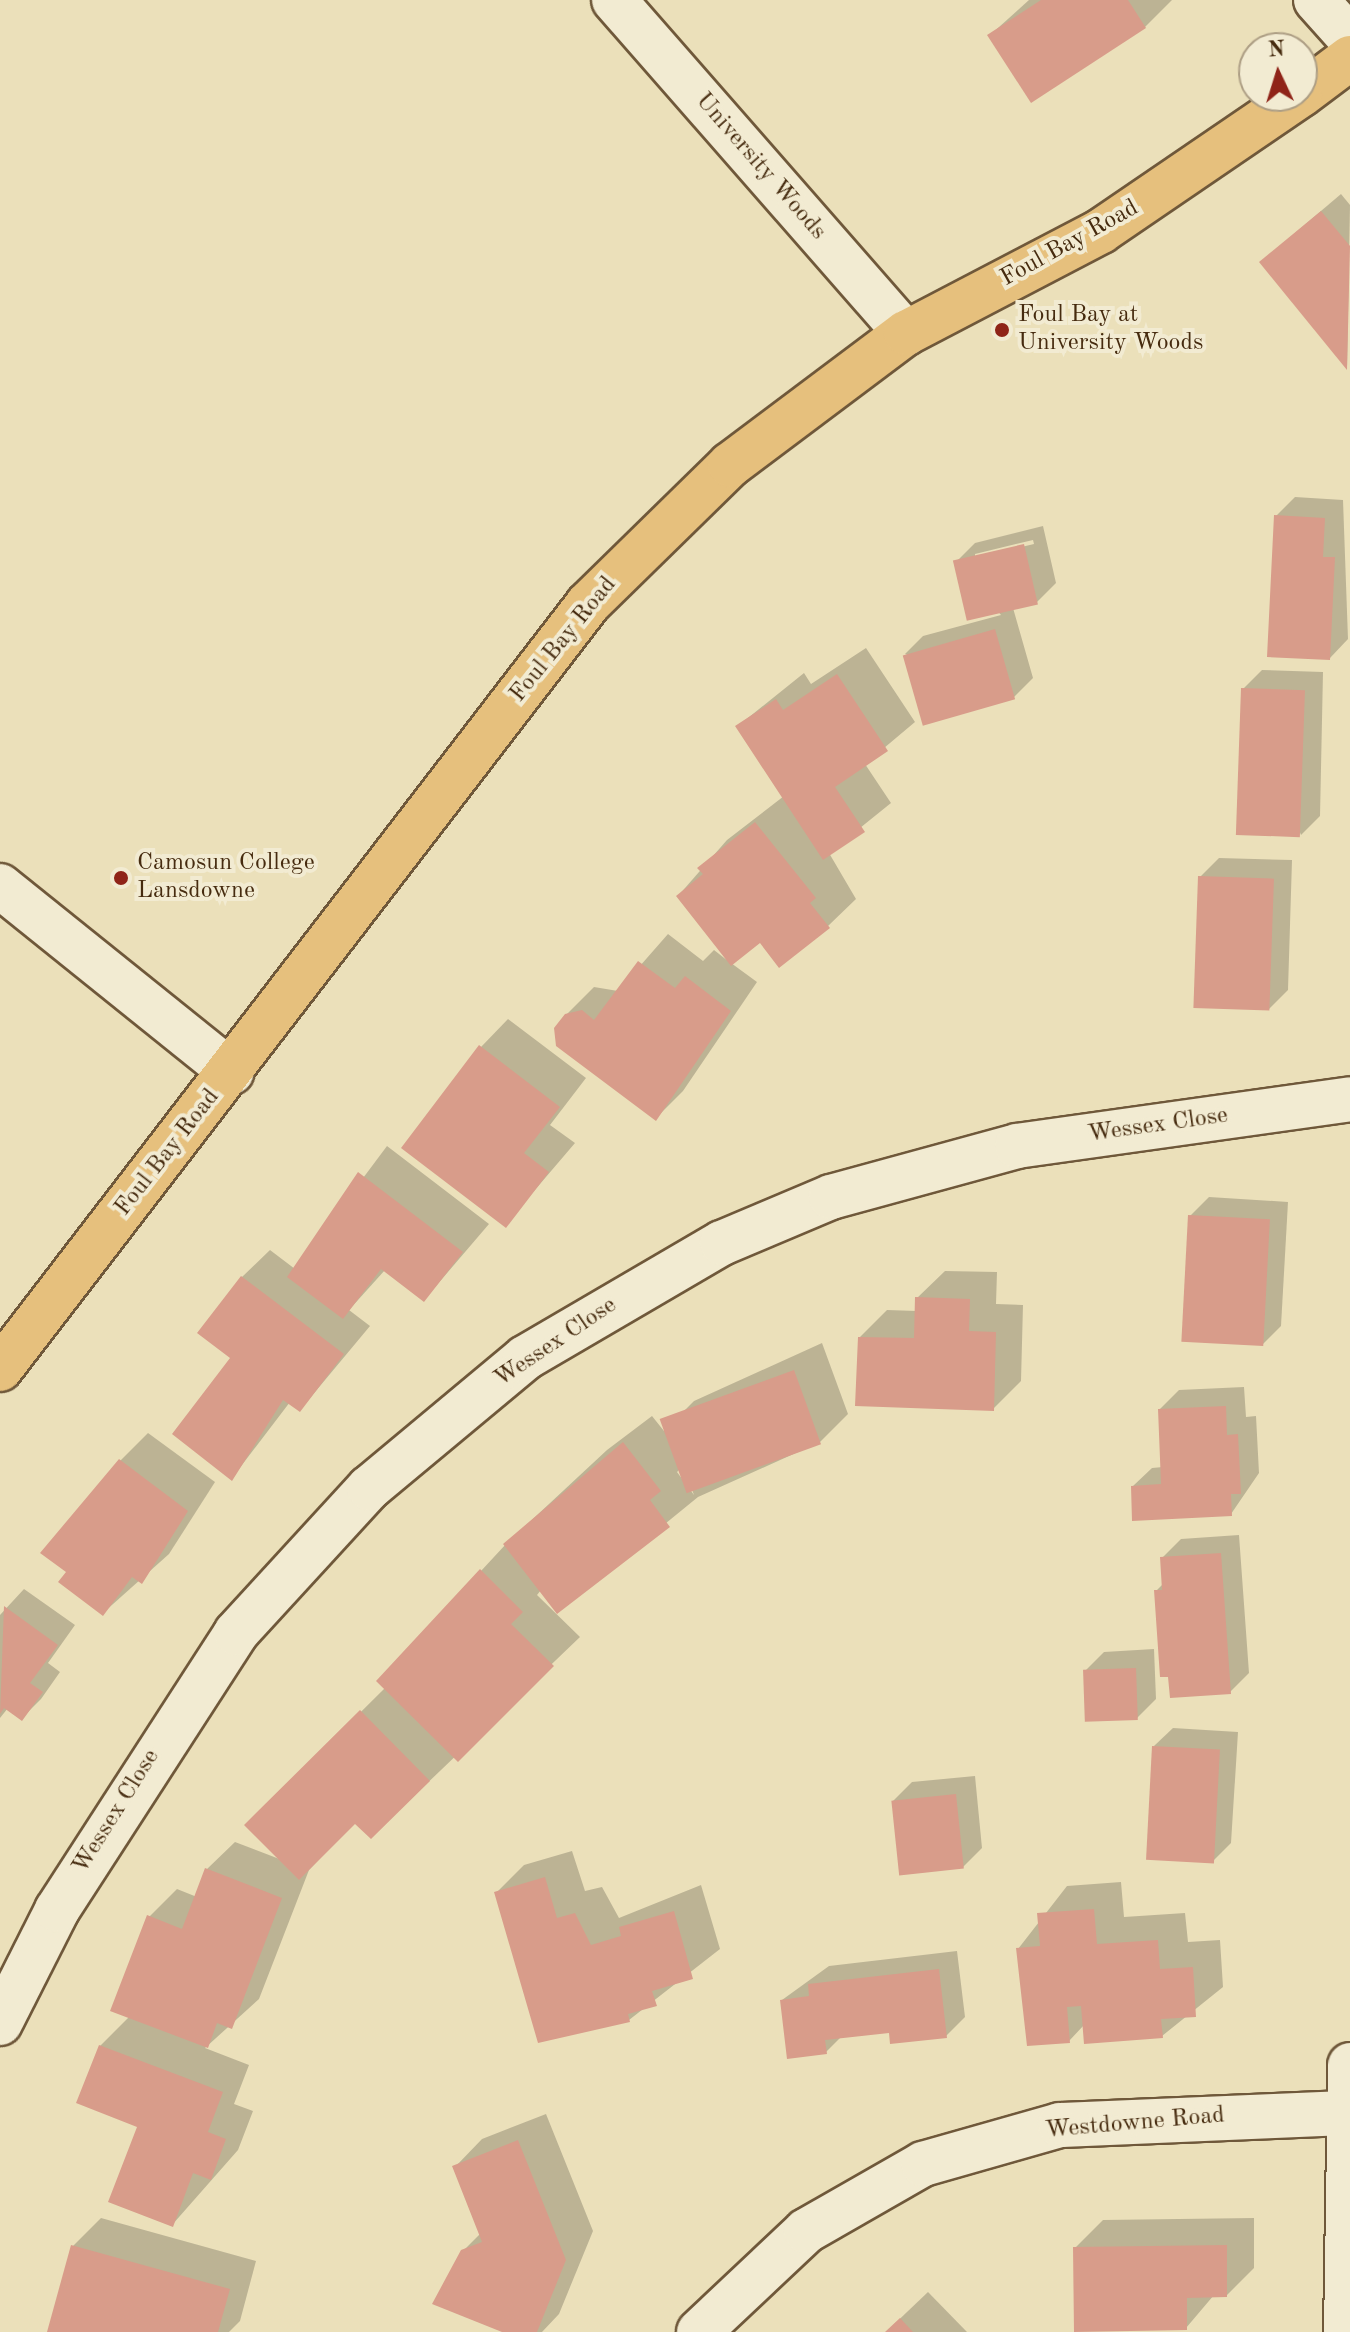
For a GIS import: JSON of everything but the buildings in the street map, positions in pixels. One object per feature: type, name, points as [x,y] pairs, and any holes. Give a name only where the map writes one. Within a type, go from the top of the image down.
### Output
[{"type":"main road","name":"Foul Bay Road","points":[[1318,82],[1350,58]]},
{"type":"main road","name":"Foul Bay Road","points":[[0,1369],[588,604],[730,465],[906,333],[1101,231],[1276,112]]},
{"type":"street","name":"University Woods","points":[[614,0],[906,333]]},
{"type":"street","points":[[1316,0],[1350,38]]},
{"type":"street","points":[[16,899],[231,1072]]},
{"type":"street","name":"Wessex Close","points":[[0,2023],[57,1910],[236,1633],[369,1488],[525,1358],[722,1243],[831,1197],[1017,1146],[1350,1099]]},
{"type":"street","points":[[1346,2332],[1350,2065]]},
{"type":"street","name":"Westdowne Road","points":[[699,2332],[806,2231],[923,2164],[1060,2125],[1347,2113]]},
{"type":"place","name":"Foul Bay at University Woods","points":[[1002,330]]},
{"type":"place","name":"Camosun College Lansdowne","points":[[121,878]]}]
